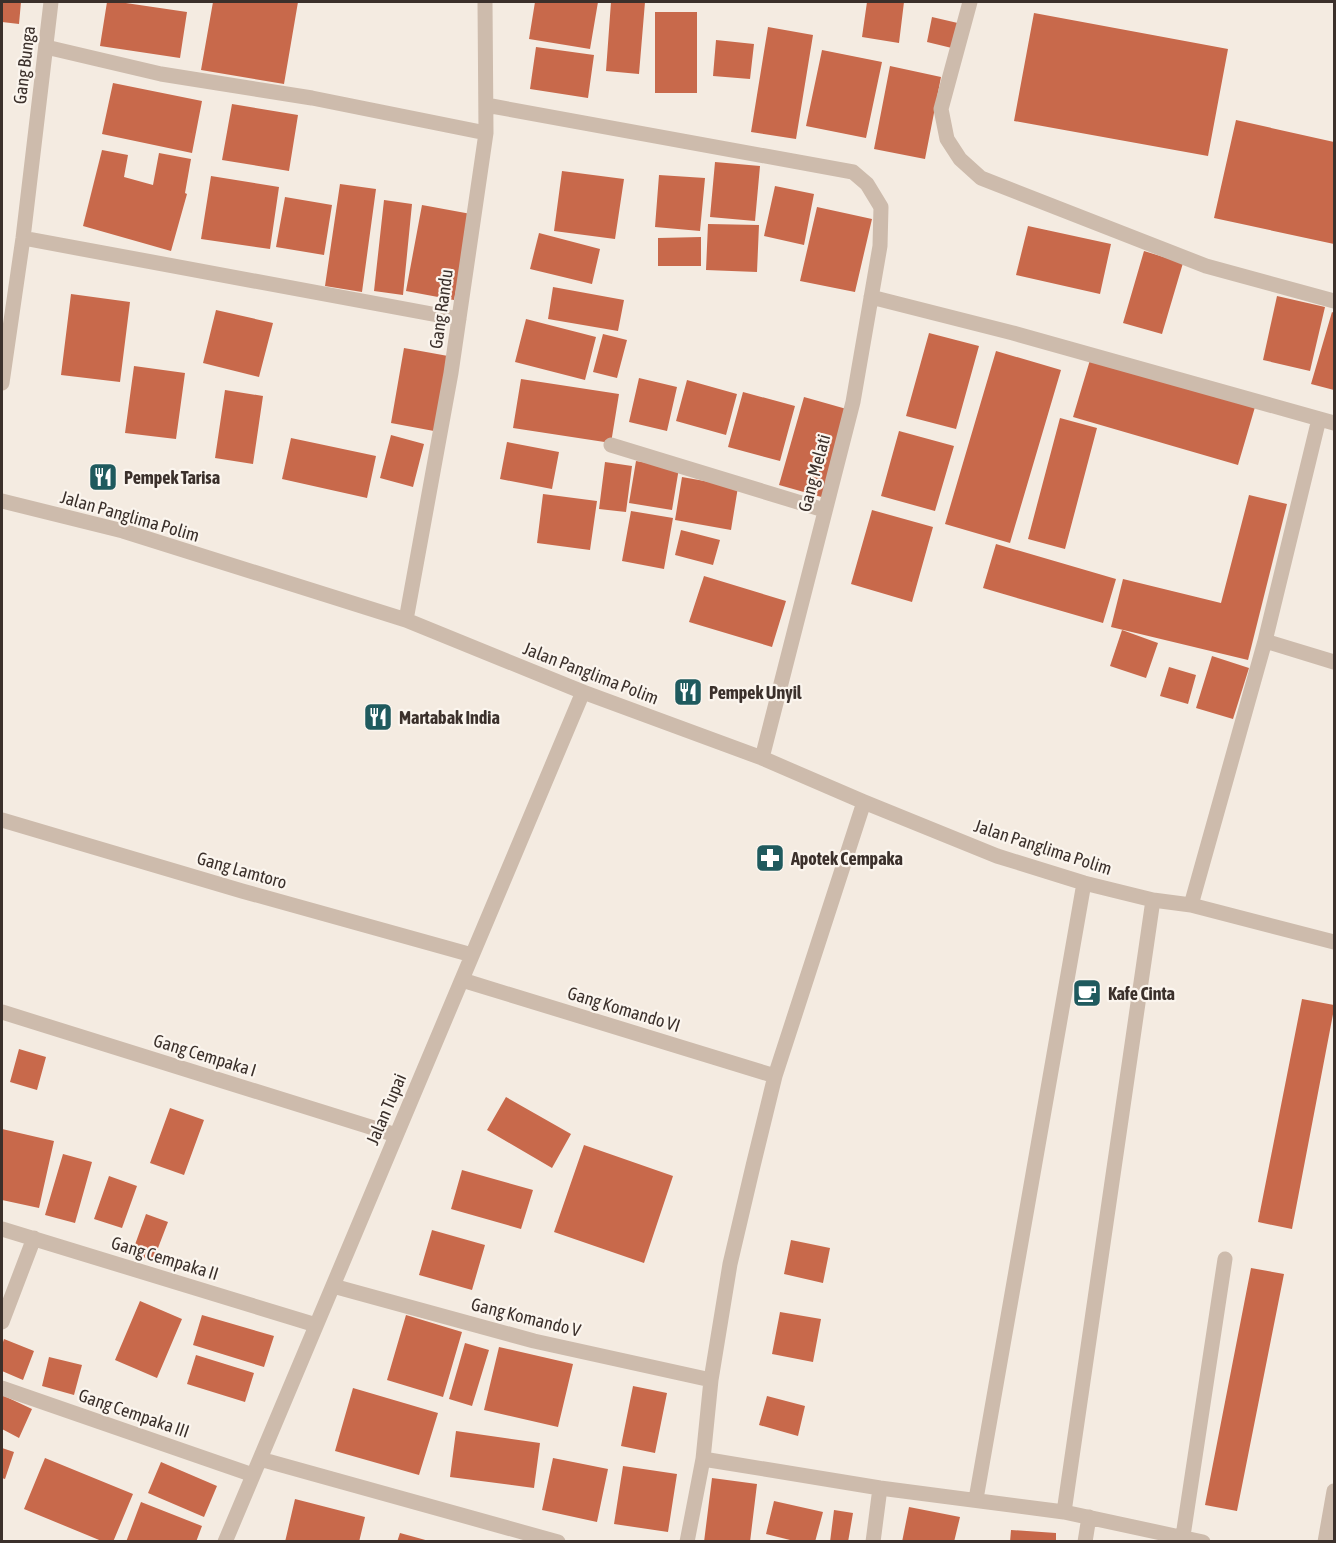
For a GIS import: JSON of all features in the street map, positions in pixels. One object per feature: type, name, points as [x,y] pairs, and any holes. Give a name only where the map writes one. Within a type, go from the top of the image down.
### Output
[{"type":"street","name":"Gang Bunga","points":[[2,383],[23,238],[51,2]]},
{"type":"street","name":"Gang Randu","points":[[406,620],[443,419],[486,133],[485,2]]},
{"type":"street","points":[[970,2],[941,109],[947,139],[960,159],[981,178],[1206,266],[1335,301]]},
{"type":"street","points":[[46,47],[161,74],[312,98],[486,133]]},
{"type":"street","name":"Gang Melati","points":[[486,105],[853,172],[867,184],[881,207],[880,246],[853,402],[762,758]]},
{"type":"street","points":[[23,238],[459,319]]},
{"type":"street","points":[[871,297],[1013,333],[1335,423]]},
{"type":"street","points":[[1191,905],[1265,641],[1319,419]]},
{"type":"street","points":[[611,446],[824,510]]},
{"type":"street","name":"Jalan Panglima Polim","points":[[2,501],[123,531],[406,620],[583,692],[762,758],[997,856],[1084,884],[1154,900],[1191,905],[1335,942]]},
{"type":"street","points":[[1265,641],[1335,662]]},
{"type":"street","name":"Jalan Tupai","points":[[225,1542],[583,692]]},
{"type":"street","points":[[687,1542],[703,1459],[711,1380],[730,1264],[775,1076],[864,802]]},
{"type":"street","name":"Gang Lamtoro","points":[[2,820],[242,891],[472,954]]},
{"type":"street","points":[[976,1499],[1084,884]]},
{"type":"street","points":[[1064,1512],[1154,900]]},
{"type":"street","name":"Gang Komando VI","points":[[462,980],[775,1076]]},
{"type":"street","name":"Gang Cempaka I","points":[[2,1012],[396,1135]]},
{"type":"street","name":"Gang Cempaka II","points":[[2,1229],[316,1325]]},
{"type":"street","points":[[2,1322],[34,1238]]},
{"type":"street","points":[[1183,1536],[1225,1259]]},
{"type":"street","name":"Gang Komando V","points":[[333,1286],[534,1341],[711,1380]]},
{"type":"street","name":"Gang Cempaka III","points":[[2,1388],[253,1475]]},
{"type":"street","points":[[703,1459],[880,1488],[1064,1512],[1203,1542]]},
{"type":"street","points":[[260,1460],[558,1542]]},
{"type":"street","points":[[873,1542],[880,1488]]},
{"type":"street","points":[[1326,1542],[1335,1491]]},
{"type":"street","points":[[1085,1542],[1089,1517]]},
{"type":"building","points":[[2,2],[21,2],[19,24],[2,22]]},
{"type":"building","points":[[107,2],[187,12],[180,58],[100,46]]},
{"type":"building","points":[[213,2],[298,2],[284,84],[201,70]]},
{"type":"building","points":[[535,2],[598,2],[590,49],[529,39]]},
{"type":"building","points":[[611,2],[645,2],[639,74],[606,71]]},
{"type":"building","points":[[867,2],[904,2],[899,43],[862,37]]},
{"type":"building","points":[[655,12],[697,12],[697,93],[655,93]]},
{"type":"building","points":[[1034,13],[1228,49],[1208,156],[1014,121]]},
{"type":"building","points":[[932,17],[962,24],[956,49],[927,42]]},
{"type":"building","points":[[768,27],[813,35],[796,139],[751,132]]},
{"type":"building","points":[[716,40],[754,44],[750,79],[713,76]]},
{"type":"building","points":[[536,47],[594,55],[588,98],[530,89]]},
{"type":"building","points":[[822,50],[882,62],[866,138],[806,126]]},
{"type":"building","points":[[890,66],[941,77],[925,159],[874,149]]},
{"type":"building","points":[[113,83],[202,101],[192,153],[102,134]]},
{"type":"building","points":[[232,104],[298,115],[289,171],[222,160]]},
{"type":"building","points":[[1236,120],[1334,142],[1334,244],[1214,218]]},
{"type":"building","points":[[102,150],[128,155],[124,177],[153,185],[159,153],[191,159],[185,193],[187,194],[171,251],[83,226]]},
{"type":"building","points":[[715,162],[760,166],[755,221],[710,217]]},
{"type":"building","points":[[562,171],[624,179],[615,239],[554,231]]},
{"type":"building","points":[[659,175],[705,178],[700,231],[655,227]]},
{"type":"building","points":[[211,176],[279,187],[270,249],[201,239]]},
{"type":"building","points":[[340,184],[376,189],[362,292],[325,286]]},
{"type":"building","points":[[775,186],[814,194],[804,245],[764,236]]},
{"type":"building","points":[[285,197],[332,205],[324,255],[276,247]]},
{"type":"building","points":[[384,200],[412,204],[403,295],[374,291]]},
{"type":"building","points":[[422,205],[471,214],[454,300],[406,291]]},
{"type":"building","points":[[817,207],[872,219],[855,292],[800,281]]},
{"type":"building","points":[[708,224],[759,225],[757,272],[706,270]]},
{"type":"building","points":[[1028,226],[1111,244],[1100,294],[1016,275]]},
{"type":"building","points":[[539,233],[600,249],[592,284],[530,269]]},
{"type":"building","points":[[701,237],[701,266],[658,266],[658,238]]},
{"type":"building","points":[[1144,251],[1183,263],[1162,334],[1123,323]]},
{"type":"building","points":[[553,287],[624,300],[618,331],[548,319]]},
{"type":"building","points":[[71,294],[130,302],[120,382],[61,375]]},
{"type":"building","points":[[1277,296],[1325,307],[1310,371],[1263,360]]},
{"type":"building","points":[[216,310],[273,323],[259,377],[203,363]]},
{"type":"building","points":[[1332,312],[1334,313],[1334,390],[1311,384]]},
{"type":"building","points":[[526,319],[596,337],[585,380],[515,362]]},
{"type":"building","points":[[929,333],[979,346],[956,429],[906,416]]},
{"type":"building","points":[[603,334],[627,340],[617,378],[593,372]]},
{"type":"building","points":[[404,348],[448,356],[434,431],[391,423]]},
{"type":"building","points":[[996,351],[1061,370],[1010,543],[945,524]]},
{"type":"building","points":[[1090,360],[1255,407],[1238,465],[1073,417]]},
{"type":"building","points":[[134,366],[185,373],[176,439],[125,433]]},
{"type":"building","points":[[639,378],[677,387],[667,431],[629,422]]},
{"type":"building","points":[[521,379],[619,394],[611,443],[513,428]]},
{"type":"building","points":[[687,380],[737,394],[726,435],[676,421]]},
{"type":"building","points":[[225,390],[263,396],[253,464],[215,458]]},
{"type":"building","points":[[743,392],[795,406],[780,461],[728,447]]},
{"type":"building","points":[[804,397],[850,410],[825,498],[779,485]]},
{"type":"building","points":[[1060,418],[1097,428],[1065,549],[1028,539]]},
{"type":"building","points":[[899,431],[954,446],[935,511],[881,496]]},
{"type":"building","points":[[391,435],[424,444],[413,487],[380,478]]},
{"type":"building","points":[[291,438],[376,456],[367,498],[282,479]]},
{"type":"building","points":[[507,442],[559,452],[552,489],[500,479]]},
{"type":"building","points":[[636,461],[679,468],[672,510],[629,503]]},
{"type":"building","points":[[605,462],[632,466],[626,512],[599,509]]},
{"type":"building","points":[[682,477],[738,487],[731,530],[675,520]]},
{"type":"building","points":[[543,494],[597,501],[590,550],[537,543]]},
{"type":"building","points":[[1249,495],[1287,504],[1248,660],[1111,627],[1123,579],[1221,603]]},
{"type":"building","points":[[872,510],[933,527],[912,602],[851,584]]},
{"type":"building","points":[[631,511],[673,518],[664,569],[622,561]]},
{"type":"building","points":[[681,530],[720,540],[713,565],[675,555]]},
{"type":"building","points":[[996,544],[1116,579],[1103,623],[983,588]]},
{"type":"building","points":[[704,576],[786,601],[772,647],[689,622]]},
{"type":"building","points":[[1122,630],[1158,643],[1146,678],[1110,666]]},
{"type":"building","points":[[1212,656],[1249,668],[1233,719],[1196,708]]},
{"type":"building","points":[[1169,667],[1196,675],[1188,704],[1160,696]]},
{"type":"building","points":[[1302,999],[1334,1005],[1334,1009],[1292,1229],[1258,1222]]},
{"type":"building","points":[[19,1049],[46,1057],[37,1090],[10,1082]]},
{"type":"building","points":[[506,1097],[571,1134],[552,1168],[487,1130]]},
{"type":"building","points":[[170,1108],[204,1120],[184,1175],[150,1163]]},
{"type":"building","points":[[2,1129],[54,1141],[39,1208],[2,1200]]},
{"type":"building","points":[[584,1145],[673,1176],[644,1263],[554,1232]]},
{"type":"building","points":[[63,1154],[92,1162],[75,1223],[45,1215]]},
{"type":"building","points":[[462,1170],[533,1190],[521,1229],[451,1209]]},
{"type":"building","points":[[109,1176],[137,1186],[122,1228],[94,1219]]},
{"type":"building","points":[[146,1214],[168,1222],[153,1261],[132,1253]]},
{"type":"building","points":[[432,1230],[485,1245],[472,1290],[419,1275]]},
{"type":"building","points":[[791,1240],[830,1248],[823,1283],[784,1274]]},
{"type":"building","points":[[1251,1268],[1284,1274],[1237,1511],[1205,1505]]},
{"type":"building","points":[[140,1301],[182,1319],[157,1378],[115,1360]]},
{"type":"building","points":[[780,1312],[821,1319],[813,1362],[772,1354]]},
{"type":"building","points":[[202,1315],[274,1336],[264,1367],[193,1345]]},
{"type":"building","points":[[406,1315],[462,1332],[443,1397],[387,1380]]},
{"type":"building","points":[[4,1339],[34,1351],[23,1380],[2,1371]]},
{"type":"building","points":[[465,1343],[489,1350],[472,1406],[449,1399]]},
{"type":"building","points":[[499,1347],[573,1364],[558,1427],[484,1410]]},
{"type":"building","points":[[196,1355],[254,1373],[245,1402],[187,1384]]},
{"type":"building","points":[[49,1357],[82,1365],[74,1395],[42,1386]]},
{"type":"building","points":[[633,1386],[667,1393],[655,1453],[621,1446]]},
{"type":"building","points":[[353,1388],[438,1413],[419,1475],[335,1451]]},
{"type":"building","points":[[2,1395],[32,1409],[19,1438],[2,1429]]},
{"type":"building","points":[[767,1396],[805,1406],[798,1436],[759,1425]]},
{"type":"building","points":[[456,1431],[540,1443],[534,1488],[450,1477]]},
{"type":"building","points":[[2,1448],[14,1452],[5,1479],[2,1478]]},
{"type":"building","points":[[45,1458],[133,1494],[113,1542],[104,1542],[24,1509]]},
{"type":"building","points":[[553,1458],[608,1469],[597,1522],[542,1510]]},
{"type":"building","points":[[161,1462],[217,1486],[204,1517],[148,1493]]},
{"type":"building","points":[[623,1466],[677,1474],[668,1532],[614,1524]]},
{"type":"building","points":[[712,1478],[757,1484],[750,1542],[704,1542]]},
{"type":"building","points":[[295,1499],[365,1517],[359,1542],[285,1542]]},
{"type":"building","points":[[774,1501],[823,1512],[815,1542],[798,1542],[766,1534]]},
{"type":"building","points":[[141,1502],[202,1526],[196,1542],[126,1542]]},
{"type":"building","points":[[909,1507],[960,1517],[954,1542],[902,1542]]},
{"type":"building","points":[[834,1510],[853,1513],[848,1542],[830,1542]]},
{"type":"building","points":[[1011,1530],[1056,1533],[1056,1542],[1010,1542]]},
{"type":"building","points":[[400,1533],[429,1541],[429,1542],[397,1542]]},
{"type":"place","name":"Pempek Tarisa","points":[[103,477]]},
{"type":"place","name":"Pempek Unyil","points":[[688,692]]},
{"type":"place","name":"Martabak India","points":[[378,717]]},
{"type":"place","name":"Apotek Cempaka","points":[[770,858]]},
{"type":"place","name":"Kafe Cinta","points":[[1087,993]]}]
